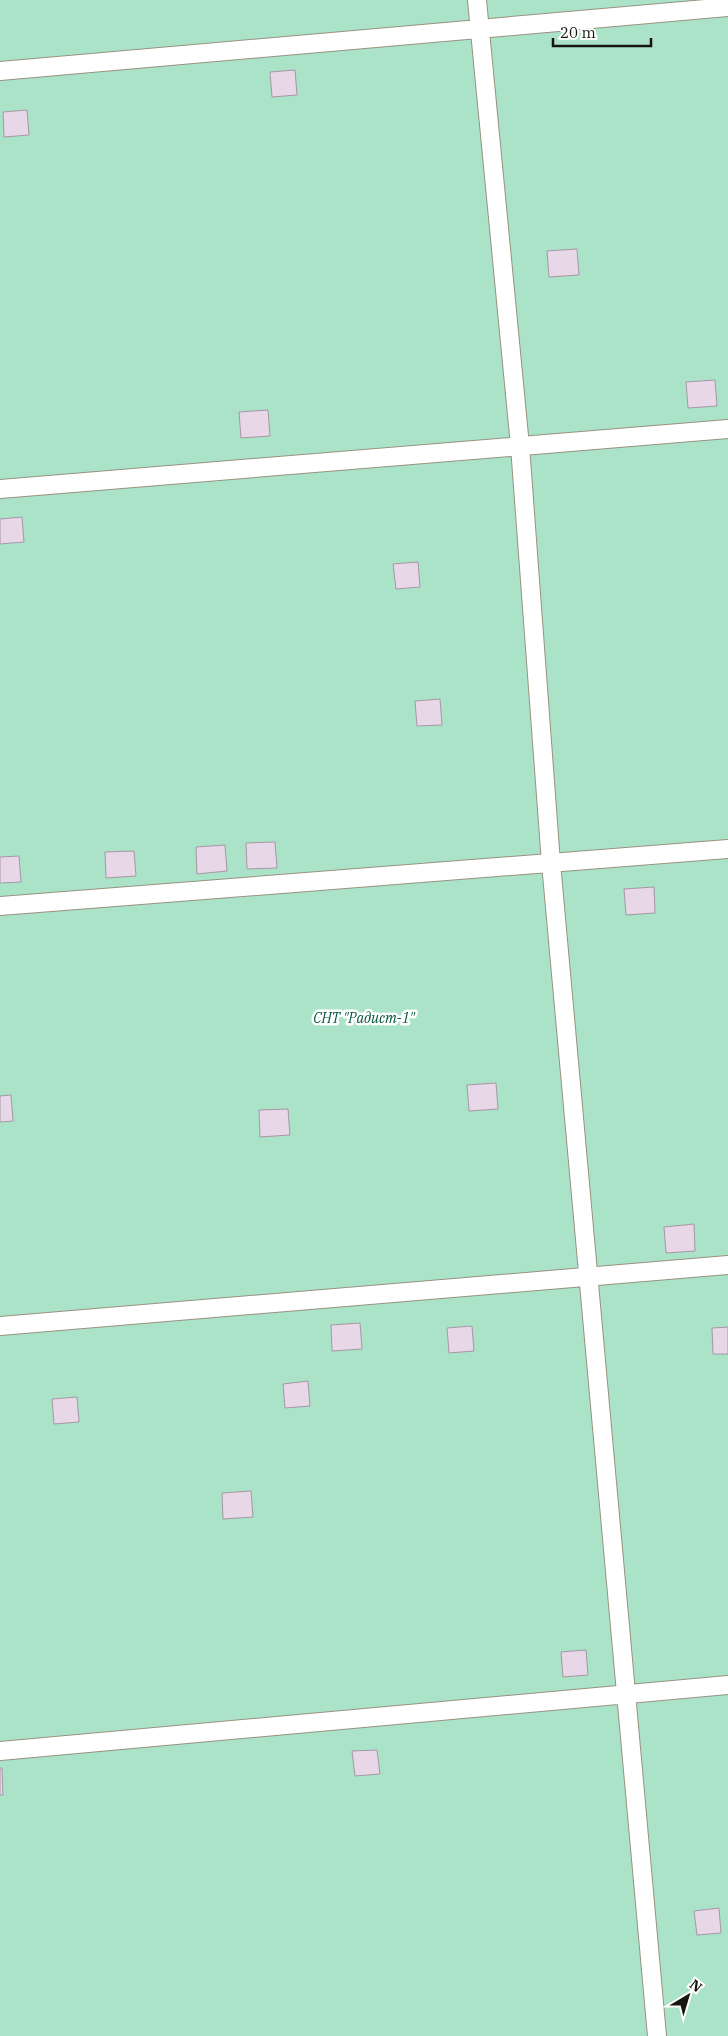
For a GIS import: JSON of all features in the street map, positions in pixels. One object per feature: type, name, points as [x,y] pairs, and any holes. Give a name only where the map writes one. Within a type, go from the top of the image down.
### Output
[{"type":"lane","points":[[477,0],[520,446],[551,863],[657,2036]]},
{"type":"lane","points":[[0,71],[728,7]]},
{"type":"lane","points":[[0,489],[728,429]]},
{"type":"lane","points":[[0,906],[728,849]]},
{"type":"lane","points":[[0,1326],[728,1265]]},
{"type":"lane","points":[[0,1751],[728,1685]]},
{"type":"green space","name":"СНТ \"Радист-1\"","points":[[0,0],[728,0],[728,2036],[0,2036]]},
{"type":"building","points":[[295,70],[297,95],[272,97],[270,72]]},
{"type":"building","points":[[27,110],[29,135],[4,137],[3,112]]},
{"type":"building","points":[[577,249],[579,275],[549,277],[547,251]]},
{"type":"building","points":[[715,380],[717,406],[688,408],[686,382]]},
{"type":"building","points":[[268,410],[270,436],[241,438],[239,412]]},
{"type":"building","points":[[22,517],[24,542],[0,544],[0,519]]},
{"type":"building","points":[[418,562],[420,587],[396,589],[393,564]]},
{"type":"building","points":[[440,699],[442,725],[417,726],[415,701]]},
{"type":"building","points":[[275,842],[277,868],[247,869],[246,843]]},
{"type":"building","points":[[225,845],[227,871],[197,874],[196,847]]},
{"type":"building","points":[[134,851],[136,876],[106,878],[105,852]]},
{"type":"building","points":[[19,856],[21,882],[0,883],[0,857]]},
{"type":"building","points":[[654,887],[655,913],[626,915],[624,889]]},
{"type":"building","points":[[496,1083],[498,1109],[469,1111],[467,1085]]},
{"type":"building","points":[[11,1095],[13,1121],[0,1122],[0,1096]]},
{"type":"building","points":[[288,1109],[290,1135],[260,1137],[259,1110]]},
{"type":"building","points":[[694,1224],[695,1251],[666,1253],[664,1227]]},
{"type":"building","points":[[360,1323],[362,1349],[332,1351],[331,1325]]},
{"type":"building","points":[[472,1326],[474,1351],[449,1353],[447,1328]]},
{"type":"building","points":[[728,1327],[728,1354],[713,1354],[712,1328]]},
{"type":"building","points":[[308,1381],[310,1406],[285,1408],[283,1384]]},
{"type":"building","points":[[77,1397],[79,1422],[54,1424],[52,1399]]},
{"type":"building","points":[[251,1491],[253,1517],[223,1519],[222,1493]]},
{"type":"building","points":[[586,1650],[588,1675],[563,1677],[561,1652]]},
{"type":"building","points":[[377,1750],[380,1774],[355,1776],[352,1751]]},
{"type":"building","points":[[0,1768],[2,1768],[3,1795],[0,1795]]},
{"type":"building","points":[[719,1908],[721,1933],[697,1935],[694,1911]]}]
